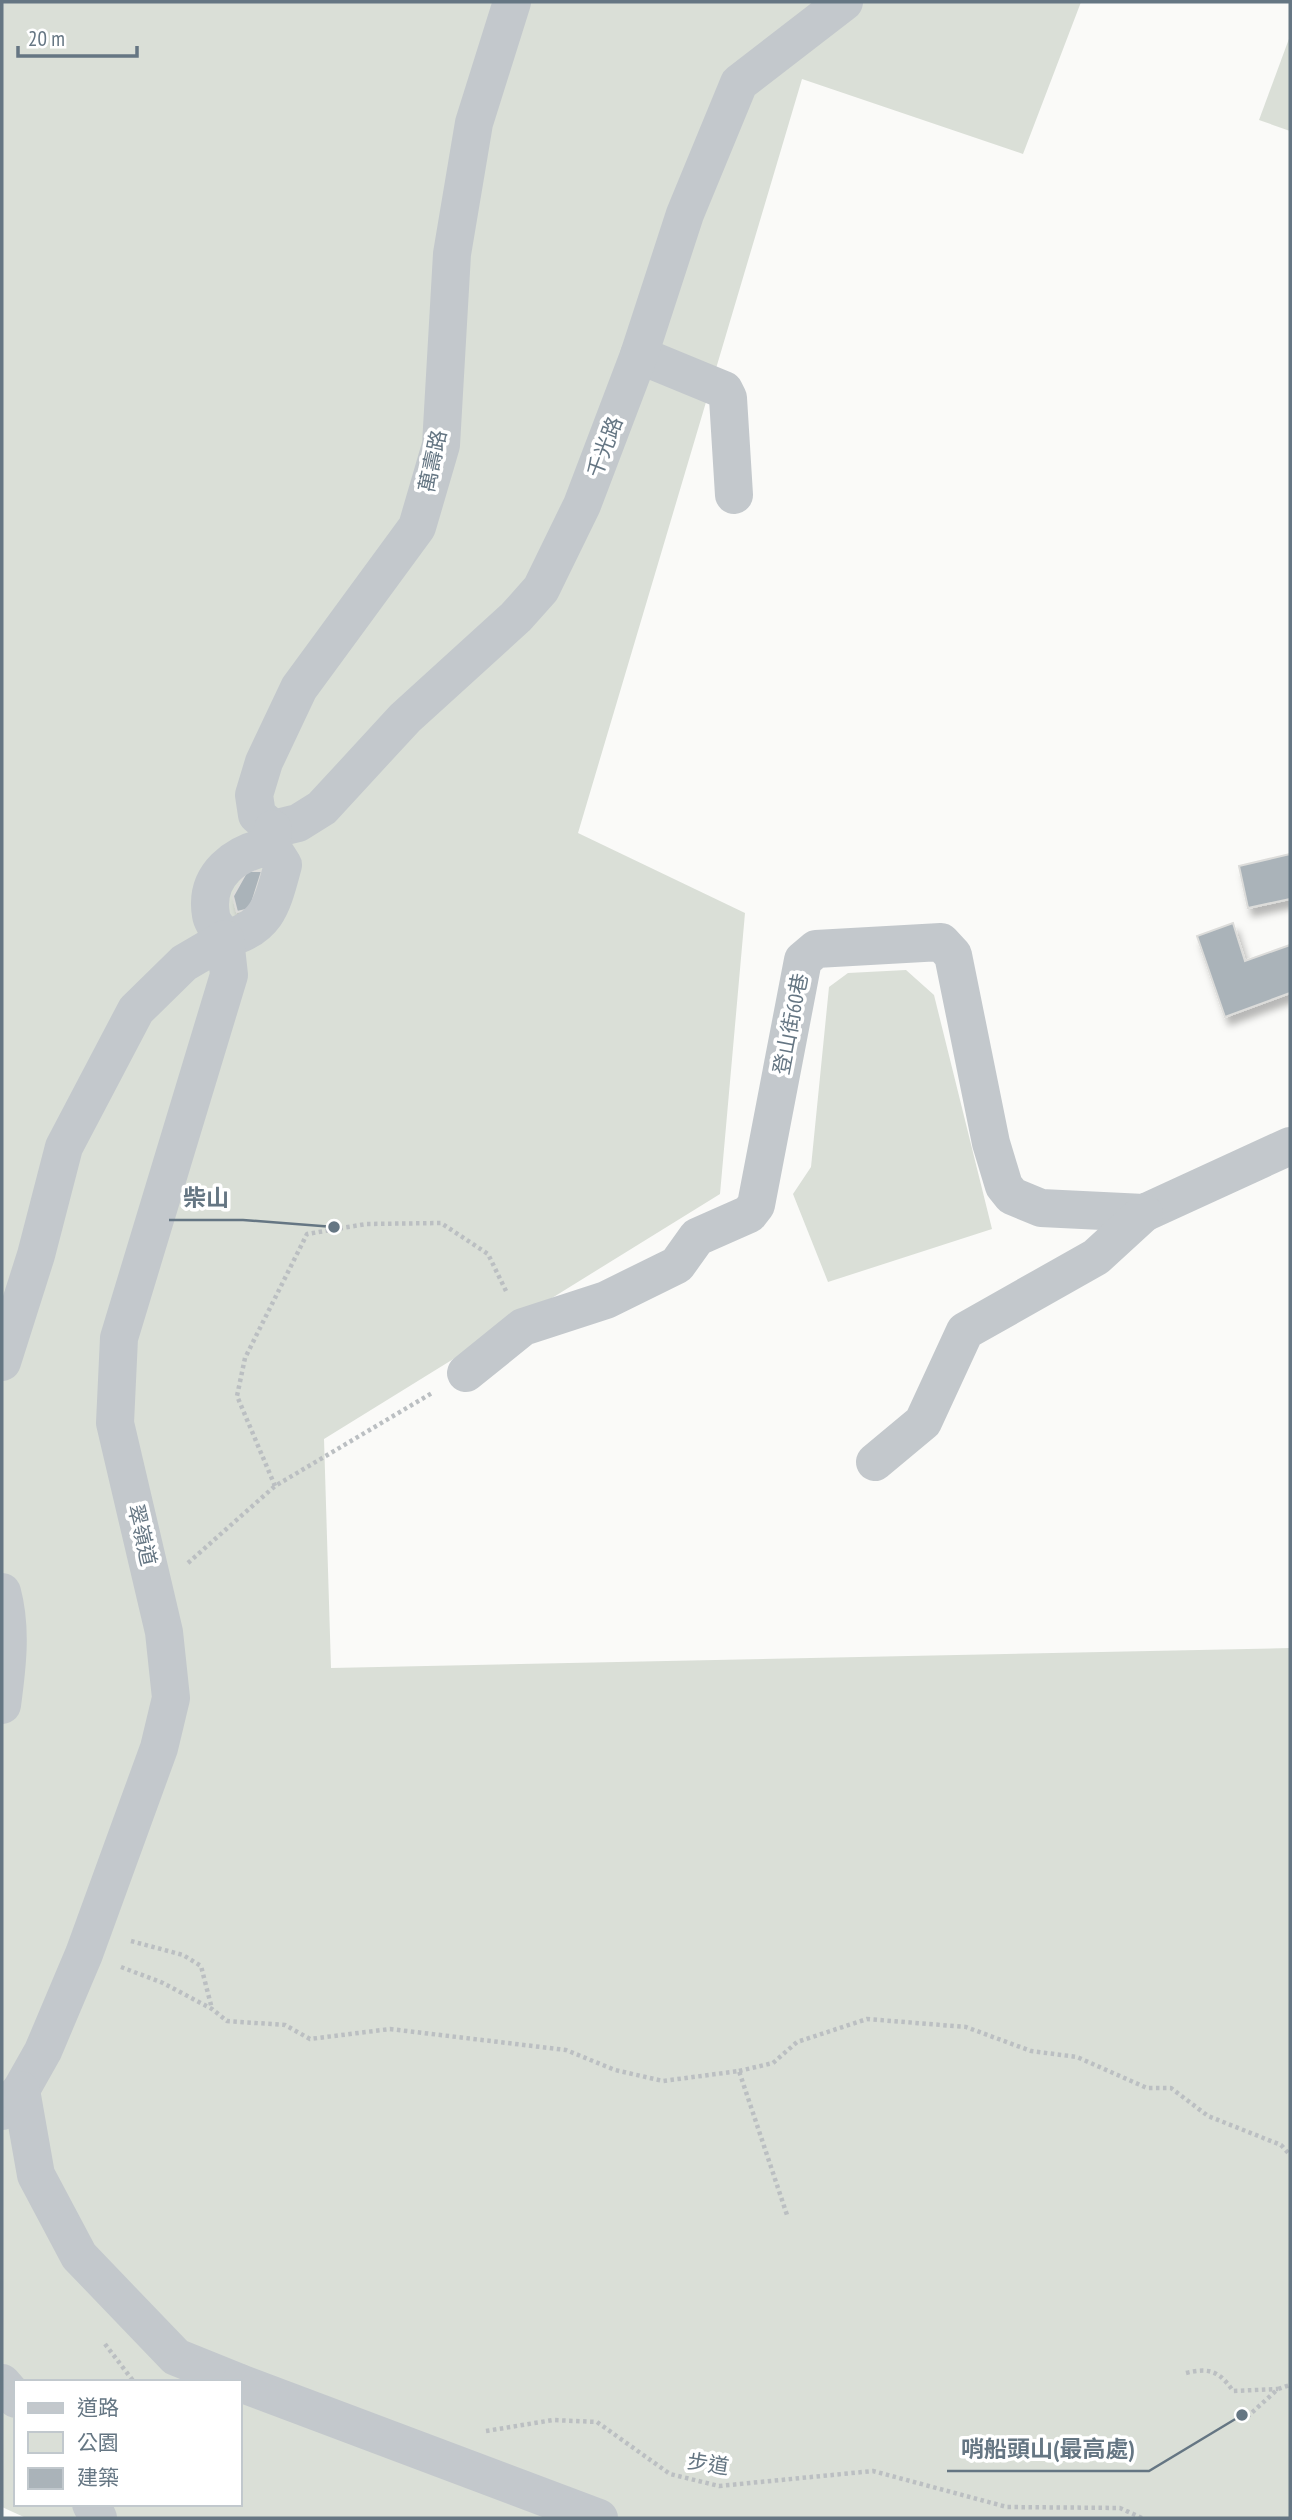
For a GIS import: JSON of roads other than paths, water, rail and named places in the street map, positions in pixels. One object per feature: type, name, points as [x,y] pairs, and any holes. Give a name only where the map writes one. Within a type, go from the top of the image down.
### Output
[{"type":"street","name":"萬壽路","points":[[2,1362],[36,1255],[64,1147],[136,1010],[184,963],[225,939],[250,933],[273,903],[283,865],[272,838],[257,815],[254,795],[264,762],[299,688],[417,527],[441,445],[452,254],[474,123],[512,2]]},
{"type":"street","name":"千光路","points":[[225,939],[211,917],[213,884],[220,869],[322,808],[405,718],[516,617],[541,589],[582,506],[639,355],[685,214],[739,83],[844,2]]},
{"type":"street","points":[[639,355],[724,390],[728,398],[734,495]]},
{"type":"street","name":"翠嶺道","points":[[11,2101],[43,2052],[84,1954],[159,1748],[171,1698],[164,1632],[156,1592],[115,1423],[119,1338],[229,975],[225,939]]},
{"type":"street","name":"登山街60巷","points":[[466,1373],[523,1327],[606,1300],[677,1265],[698,1237],[748,1214],[756,1205],[803,960],[816,949],[941,942],[953,955],[991,1143],[1004,1186],[1012,1196],[1041,1208],[1144,1213]]},
{"type":"street","name":"登山街60巷","points":[[876,1462],[923,1422],[965,1331],[1096,1257],[1144,1213],[1290,1146]]},
{"type":"street","points":[[2,1592],[7,1611],[8,1665],[2,1705]]},
{"type":"street","points":[[11,2101],[36,2175],[79,2256],[176,2357],[234,2380]]},
{"type":"street","points":[[2,2383],[14,2397]]},
{"type":"street","points":[[242,2383],[599,2518]]},
{"type":"place","name":"柴山","points":[[334,1227]]},
{"type":"place","name":"哨船頭山(最高處)","points":[[1242,2415]]}]
